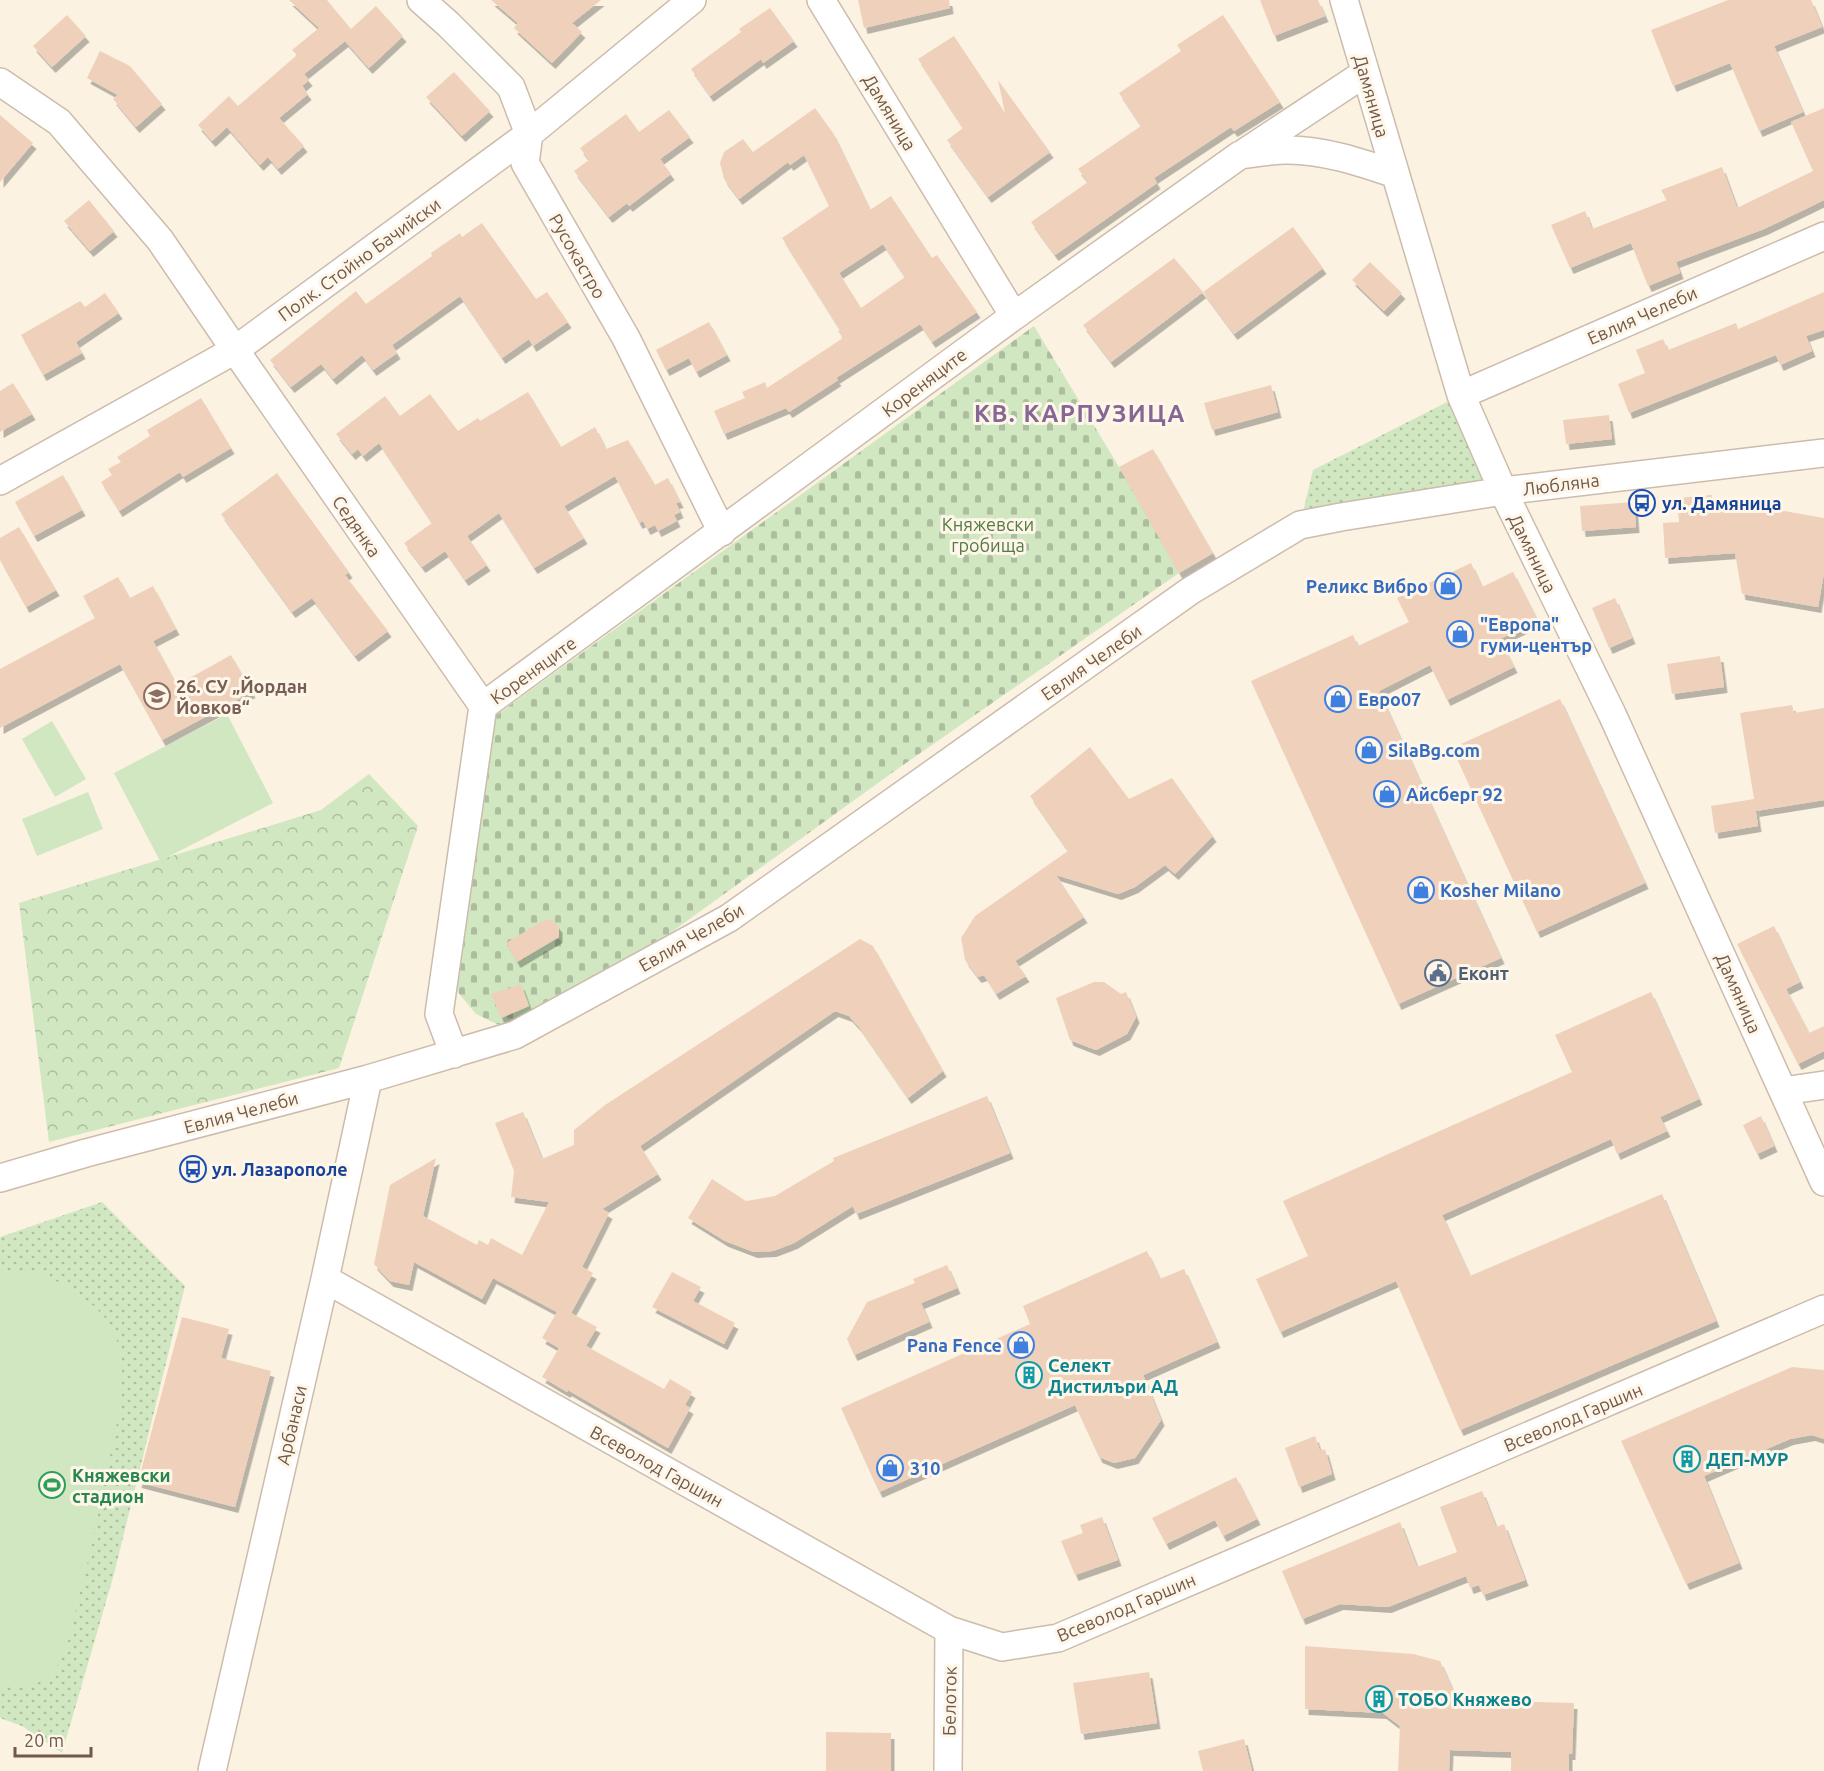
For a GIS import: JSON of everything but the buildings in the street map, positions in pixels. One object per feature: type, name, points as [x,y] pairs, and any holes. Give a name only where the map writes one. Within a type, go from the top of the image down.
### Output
[{"type":"street","name":"Русокастро","points":[[421,0],[511,87],[529,134],[525,163],[626,338],[722,532]]},
{"type":"street","name":"Полк. Стойно Бачийски","points":[[0,481],[235,350],[529,134],[692,0]]},
{"type":"street","name":"Дамяница","points":[[821,0],[1014,316]]},
{"type":"street","name":"Дамяница","points":[[1344,0],[1461,395],[1503,491],[1612,714],[1824,1182]]},
{"type":"street","points":[[1240,155],[1365,73]]},
{"type":"street","name":"Седянка","points":[[0,82],[59,122],[160,240],[483,706]]},
{"type":"street","name":"Кореняците","points":[[483,706],[1014,316],[1240,155],[1286,150],[1315,153],[1354,160],[1395,174]]},
{"type":"street","name":"Евлия Челеби","points":[[1461,395],[1824,236]]},
{"type":"street","name":"Любляна","points":[[1300,525],[1341,516],[1503,491],[1824,453]]},
{"type":"street","name":"Евлия Челеби","points":[[0,1178],[86,1153],[368,1079],[515,1035],[729,918],[1190,591],[1300,525]]},
{"type":"street","points":[[454,1054],[439,1014],[483,706]]},
{"type":"street","name":"Арбанаси","points":[[212,1771],[325,1279],[368,1079]]},
{"type":"street","points":[[1783,1091],[1824,1085]]},
{"type":"street","name":"Всеволод Гаршин","points":[[325,1279],[950,1630],[1002,1647],[1058,1638],[1824,1309]]},
{"type":"street","name":"Белоток","points":[[948,1771],[950,1630]]},
{"type":"green space","name":"Княжевски гробища","points":[[1034,326],[1119,467],[1179,573],[896,770],[666,936],[501,1026],[476,1014],[456,990],[495,716]]},
{"type":"green space","points":[[1461,395],[1503,491],[1300,525],[1313,470]]},
{"type":"green space","points":[[227,714],[273,803],[160,861],[114,773]]},
{"type":"green space","points":[[52,721],[86,779],[55,797],[22,739]]},
{"type":"green space","points":[[369,774],[418,826],[339,1068],[49,1142],[19,903],[321,810]]},
{"type":"green space","points":[[88,792],[103,829],[37,856],[22,819]]},
{"type":"green space","points":[[102,1202],[185,1286],[114,1574],[62,1753],[22,1726],[0,1718],[0,1237]]},
{"type":"green space","name":"Княжевски стадион","points":[[11,1270],[44,1275],[64,1285],[95,1307],[108,1321],[122,1354],[119,1413],[89,1557],[66,1649],[56,1669],[46,1679],[33,1685],[12,1687],[0,1686],[0,1271]]},
{"type":"place","name":"ул. Дамяница","points":[[1642,503]]},
{"type":"place","name":"Реликс Вибро","points":[[1448,586]]},
{"type":"place","name":"\"Европа\" гуми-център","points":[[1460,634]]},
{"type":"place","name":"26. СУ „Йордан Йовков“","points":[[157,696]]},
{"type":"place","name":"Евро07","points":[[1338,699]]},
{"type":"place","name":"SilaBg.com","points":[[1369,750]]},
{"type":"place","name":"Айсберг 92","points":[[1387,794]]},
{"type":"place","name":"Kosher Milano","points":[[1421,890]]},
{"type":"place","name":"Еконт","points":[[1438,973]]},
{"type":"place","name":"ул. Лазарополе","points":[[193,1169]]},
{"type":"place","name":"Pana Fence","points":[[1021,1345]]},
{"type":"place","name":"Селект Дистилъри АД","points":[[1029,1375]]},
{"type":"place","name":"ДЕП-МУР","points":[[1687,1459]]},
{"type":"place","name":"310","points":[[890,1468]]},
{"type":"place","name":"Княжевски стадион","points":[[52,1485]]},
{"type":"place","name":"ТОБО Княжево","points":[[1379,1699]]},
{"type":"district","name":"КВ. КАРПУЗИЦА","points":[[1080,413]]}]
